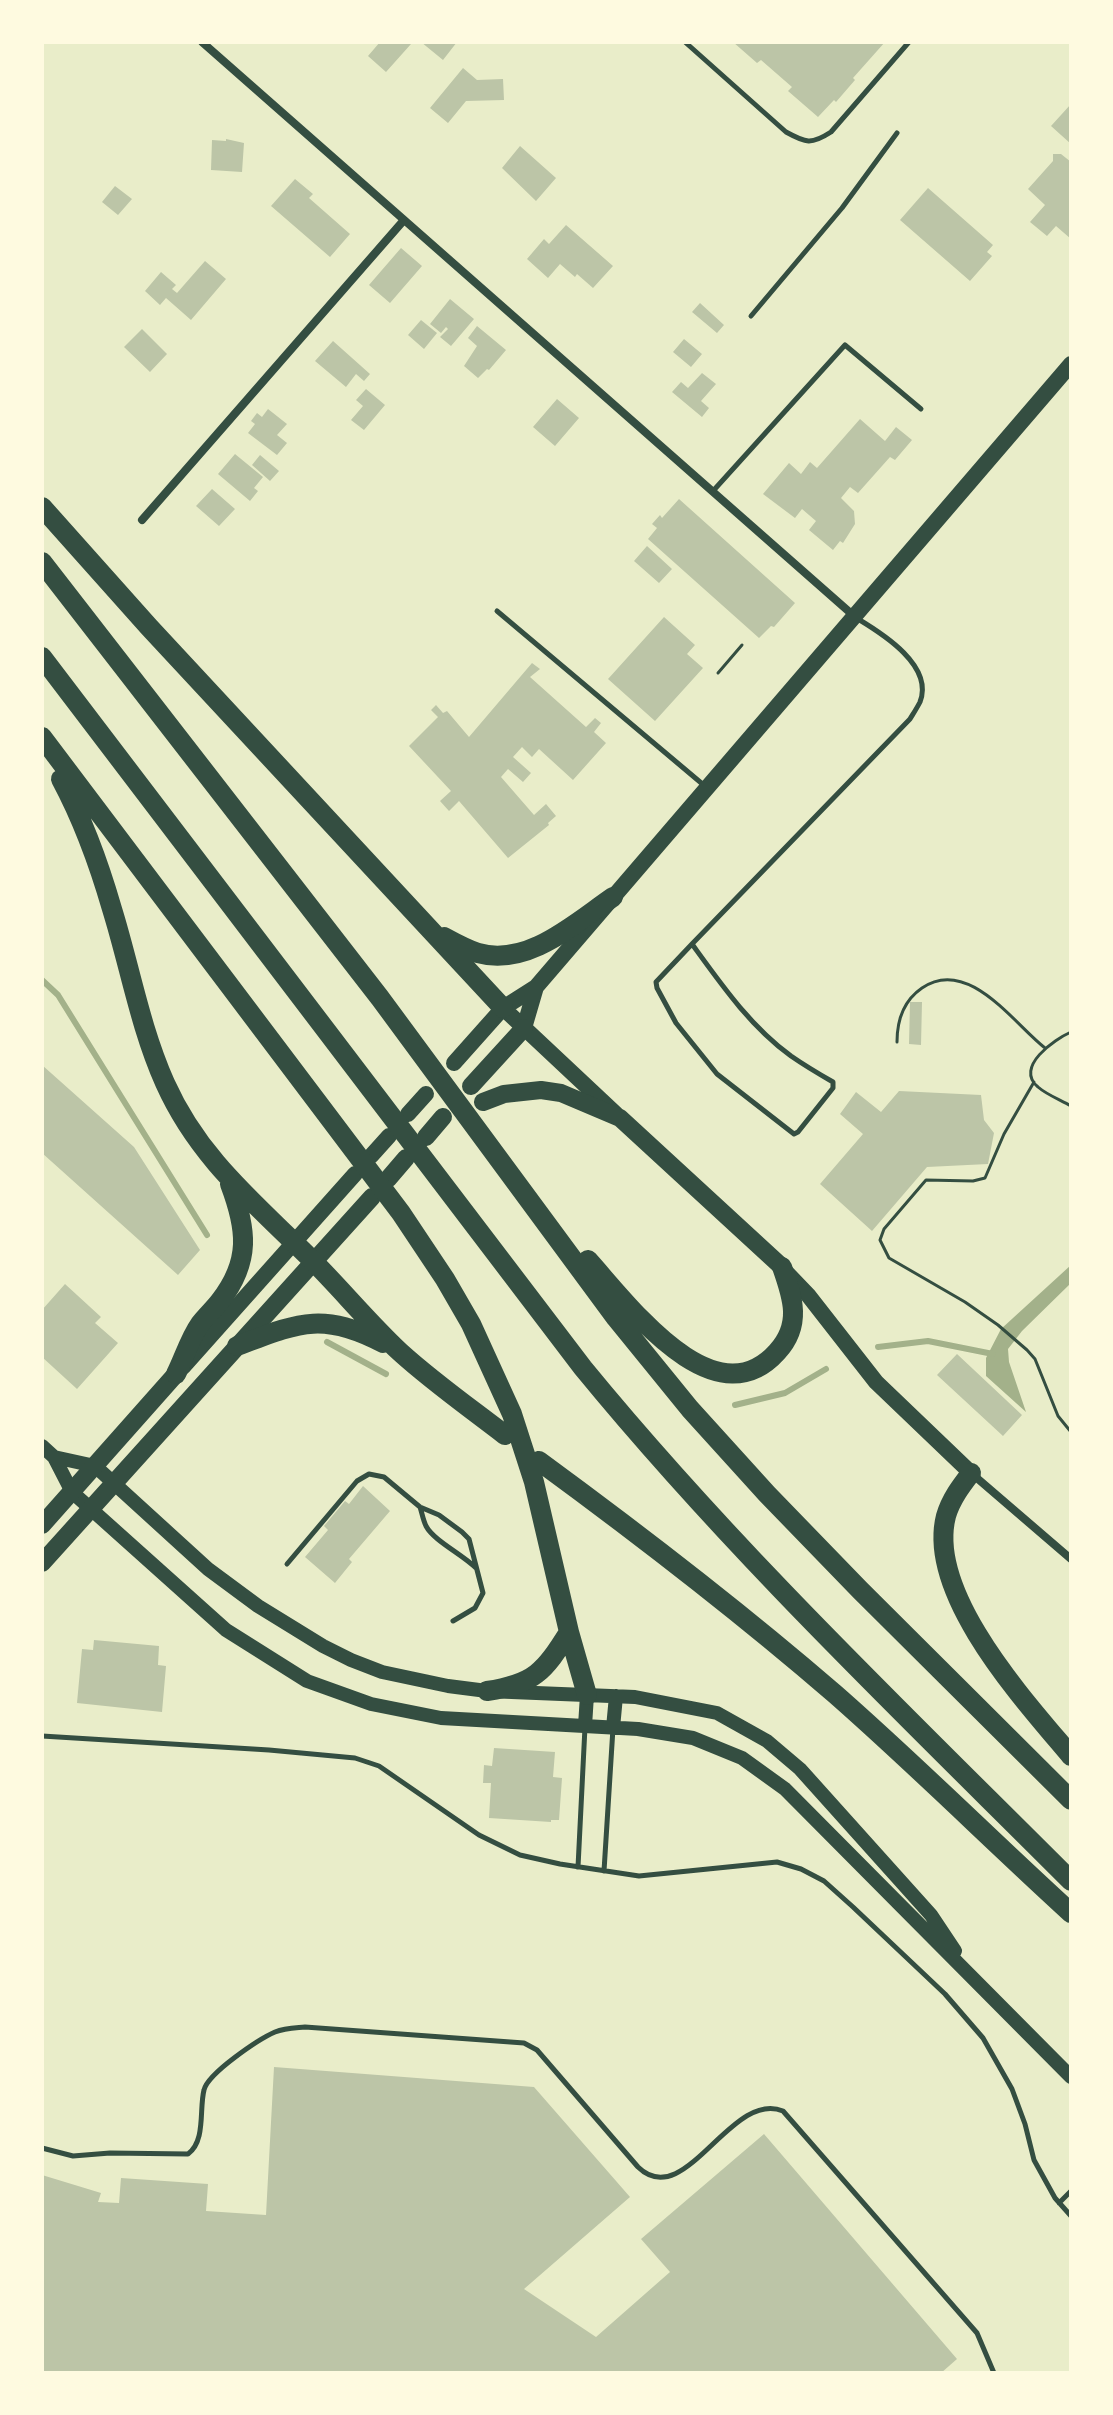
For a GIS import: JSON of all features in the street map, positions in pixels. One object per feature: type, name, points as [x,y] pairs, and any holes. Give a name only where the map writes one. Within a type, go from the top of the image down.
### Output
[{"type":"highway","points":[[42,507],[149,627],[503,1008]]},
{"type":"highway","points":[[42,562],[380,998],[616,1318],[690,1409],[850,1580],[1071,1800]]},
{"type":"highway","points":[[42,657],[583,1368],[643,1440],[720,1527],[1071,1881]]},
{"type":"highway","points":[[42,737],[422,1243],[471,1324],[512,1414],[534,1482],[587,1695]]},
{"type":"highway","points":[[42,744],[68,792],[98,866],[141,1018],[166,1086],[193,1133],[229,1181],[294,1242],[401,1352],[505,1435]]},
{"type":"highway","points":[[429,930],[480,954],[513,953],[549,940],[613,897]]},
{"type":"highway","points":[[471,1086],[524,1028]]},
{"type":"highway","points":[[483,1102],[504,1094],[541,1090],[561,1093],[620,1118],[782,1267],[795,1312],[786,1343],[774,1356],[746,1372],[714,1372],[694,1364],[669,1345],[523,1188]]},
{"type":"highway","points":[[426,1137],[446,1120]]},
{"type":"highway","points":[[388,1179],[406,1158]]},
{"type":"highway","points":[[42,1525],[176,1374],[198,1326],[222,1299],[241,1264],[243,1223],[229,1181]]},
{"type":"highway","points":[[42,1563],[372,1197]]},
{"type":"highway","points":[[237,1346],[290,1326],[326,1323],[360,1331],[401,1352]]},
{"type":"highway","points":[[539,1461],[602,1506],[790,1656],[1071,1913]]},
{"type":"highway","points":[[971,1473],[953,1497],[945,1519],[944,1538],[953,1582],[978,1636],[998,1666],[1071,1756]]},
{"type":"highway","points":[[487,1691],[516,1687],[528,1681],[555,1655],[569,1632]]},
{"type":"main road","points":[[454,1063],[503,1008],[536,987],[1071,364]]},
{"type":"main road","points":[[524,1028],[536,987]]},
{"type":"main road","points":[[503,1008],[620,1118]]},
{"type":"main road","points":[[408,1114],[426,1094]]},
{"type":"main road","points":[[371,1156],[389,1136]]},
{"type":"main road","points":[[176,1374],[355,1174]]},
{"type":"main road","points":[[782,1267],[808,1295],[876,1382],[971,1473]]},
{"type":"street","points":[[202,42],[854,616]]},
{"type":"street","points":[[142,520],[404,220]]},
{"type":"street","points":[[42,1446],[54,1457],[72,1492],[226,1630],[307,1681],[371,1704],[411,1713],[441,1718],[613,1728],[693,1738],[742,1758],[785,1789],[1071,2077]]},
{"type":"street","points":[[54,1457],[95,1466],[208,1569],[258,1606],[323,1646],[382,1672],[417,1681],[487,1691],[635,1697],[717,1713],[767,1741],[800,1769],[931,1915],[973,1978]]},
{"type":"street","points":[[971,1473],[1071,1559]]},
{"type":"street","points":[[585,1726],[587,1695]]},
{"type":"street","points":[[613,1728],[616,1696]]},
{"type":"lane","points":[[685,42],[786,132],[804,142],[819,140],[831,132],[909,42]]},
{"type":"lane","points":[[751,316],[842,208],[897,133]]},
{"type":"lane","points":[[712,491],[845,345],[921,409]]},
{"type":"lane","points":[[497,611],[707,788]]},
{"type":"lane","points":[[692,944],[735,1002],[767,1035],[790,1055],[833,1082],[833,1088],[798,1132],[794,1134],[717,1074],[676,1023],[656,982],[692,944],[910,719],[921,700],[921,683],[910,660],[895,642],[854,616]]},
{"type":"lane","points":[[287,1564],[357,1481],[369,1474],[384,1477],[420,1507],[439,1515],[469,1539],[483,1593],[475,1608],[453,1621]]},
{"type":"lane","points":[[420,1507],[424,1522],[432,1533],[476,1569]]},
{"type":"lane","points":[[578,1867],[585,1726]]},
{"type":"lane","points":[[604,1871],[613,1728]]},
{"type":"lane","points":[[42,1736],[239,1747],[355,1758],[379,1766],[479,1835],[507,1849],[540,1860],[578,1867],[639,1876],[777,1862],[801,1869],[824,1881],[945,1994],[983,2038],[1012,2089],[1034,2160],[1059,2203],[1071,2216]]},
{"type":"lane","points":[[42,2148],[73,2156],[188,2154],[197,2143],[204,2086],[222,2068],[268,2036],[288,2028],[524,2043],[537,2050],[638,2167],[654,2178],[683,2169],[751,2112],[773,2107],[783,2111],[977,2333],[994,2373]]},
{"type":"lane","points":[[1059,2203],[1071,2191]]},
{"type":"path","points":[[718,673],[742,645]]},
{"type":"path","points":[[897,1042],[900,1015],[916,992],[934,982],[954,981],[971,985],[985,993],[1045,1048]]},
{"type":"path","points":[[1071,1032],[1045,1048],[1032,1067],[1031,1076],[1036,1086],[1071,1106]]},
{"type":"path","points":[[1034,1082],[1004,1134],[985,1178],[973,1181],[926,1180],[884,1229],[880,1240],[889,1258],[901,1267],[965,1302],[1027,1350],[1035,1359],[1058,1416],[1071,1432]]},
{"type":"shaded area","points":[[1071,1265],[1071,1283],[1008,1349],[1009,1362],[1026,1412],[986,1376],[986,1358],[1001,1329]]},
{"type":"building","points":[[380,42],[411,44],[386,72],[368,56]]},
{"type":"building","points":[[421,42],[457,42],[443,60]]},
{"type":"building","points":[[733,42],[885,42],[836,102],[834,100],[818,117],[788,91],[792,87],[761,60],[757,63]]},
{"type":"building","points":[[463,68],[477,80],[503,79],[504,100],[466,101],[448,123],[430,108]]},
{"type":"building","points":[[1071,104],[1071,144],[1051,126]]},
{"type":"building","points":[[212,140],[244,143],[242,172],[211,170]]},
{"type":"building","points":[[520,146],[556,178],[536,201],[502,168]]},
{"type":"building","points":[[1053,154],[1061,154],[1071,162],[1071,239],[1056,226],[1047,236],[1030,222],[1045,205],[1028,189],[1053,161]]},
{"type":"building","points":[[295,179],[313,194],[309,198],[350,234],[330,257],[271,206]]},
{"type":"building","points":[[115,186],[132,199],[118,215],[102,202]]},
{"type":"building","points":[[928,188],[993,245],[987,252],[992,256],[970,281],[900,220]]},
{"type":"building","points":[[566,225],[613,266],[593,288],[560,264],[548,278],[527,259],[544,239],[549,244]]},
{"type":"building","points":[[401,248],[422,266],[390,303],[369,285]]},
{"type":"building","points":[[205,261],[226,279],[191,320],[166,298],[160,305],[145,291],[161,272],[176,285],[172,289],[177,293]]},
{"type":"building","points":[[450,299],[474,319],[451,346],[440,337],[448,329],[446,327],[441,333],[430,324]]},
{"type":"building","points":[[700,303],[724,325],[717,333],[692,312]]},
{"type":"building","points":[[421,320],[437,333],[424,349],[408,335]]},
{"type":"building","points":[[477,326],[506,350],[478,378],[464,366],[477,346],[468,338]]},
{"type":"building","points":[[142,329],[167,354],[150,372],[124,347]]},
{"type":"building","points":[[684,339],[702,354],[691,367],[673,352]]},
{"type":"building","points":[[333,341],[370,374],[364,381],[356,374],[346,387],[315,361]]},
{"type":"building","points":[[702,373],[716,384],[701,401],[709,408],[702,417],[672,392],[681,382],[688,388]]},
{"type":"building","points":[[366,389],[385,405],[364,430],[351,420],[363,406],[356,400]]},
{"type":"building","points":[[557,399],[579,418],[555,446],[533,427]]},
{"type":"building","points":[[268,409],[287,424],[277,435],[287,443],[277,455],[248,433],[255,424],[251,421],[257,413],[262,417]]},
{"type":"building","points":[[860,419],[885,441],[896,427],[912,440],[895,460],[890,457],[858,493],[850,487],[841,498],[854,511],[855,524],[843,543],[840,541],[833,550],[809,530],[816,521],[802,509],[795,518],[763,494],[789,463],[801,474],[810,462],[817,468]]},
{"type":"building","points":[[235,454],[263,477],[254,488],[258,491],[250,501],[218,474]]},
{"type":"building","points":[[260,455],[279,471],[270,481],[252,465]]},
{"type":"building","points":[[212,489],[235,509],[219,526],[196,506]]},
{"type":"building","points":[[679,499],[795,603],[774,627],[771,626],[759,638],[648,539],[657,528],[652,524]]},
{"type":"building","points":[[647,546],[672,569],[659,583],[634,561]]},
{"type":"building","points":[[664,617],[695,645],[687,654],[703,668],[655,721],[608,679]]},
{"type":"building","points":[[532,663],[540,669],[530,677],[586,727],[595,718],[601,723],[594,732],[606,743],[573,780],[539,749],[532,757],[522,747],[513,757],[531,773],[523,782],[508,769],[501,777],[534,815],[546,804],[556,816],[508,858],[459,801],[449,811],[440,801],[451,791],[409,746],[438,717],[431,710],[436,705],[443,713],[447,711],[469,737]]},
{"type":"building","points":[[910,1002],[922,1002],[921,1045],[909,1044]]},
{"type":"building","points":[[42,1065],[134,1147],[200,1250],[178,1275],[42,1153]]},
{"type":"building","points":[[899,1091],[981,1095],[984,1120],[994,1133],[988,1164],[927,1167],[872,1231],[820,1184],[863,1134],[840,1114],[856,1092],[881,1112]]},
{"type":"building","points":[[65,1284],[101,1317],[95,1323],[118,1343],[77,1389],[42,1357],[42,1310]]},
{"type":"building","points":[[957,1354],[1022,1415],[1003,1436],[937,1375]]},
{"type":"building","points":[[363,1486],[390,1511],[349,1559],[352,1562],[335,1583],[305,1557],[328,1530],[324,1526],[345,1501],[349,1504]]},
{"type":"building","points":[[94,1640],[159,1646],[158,1665],[166,1666],[162,1712],[77,1703],[82,1649],[93,1650]]},
{"type":"building","points":[[494,1748],[555,1752],[553,1777],[562,1778],[559,1820],[489,1818],[491,1783],[483,1783],[484,1765],[492,1766]]},
{"type":"building","points":[[274,2067],[534,2087],[630,2197],[524,2289],[596,2337],[670,2272],[641,2239],[764,2134],[957,2359],[941,2373],[42,2373],[42,2175],[101,2193],[98,2202],[119,2203],[121,2178],[208,2184],[206,2211],[266,2215]]},
{"type":"waterway","points":[[42,980],[58,995],[207,1235]]},
{"type":"waterway","points":[[878,1347],[928,1341],[993,1354]]},
{"type":"waterway","points":[[327,1342],[386,1374]]},
{"type":"waterway","points":[[735,1405],[785,1393],[826,1369]]}]
